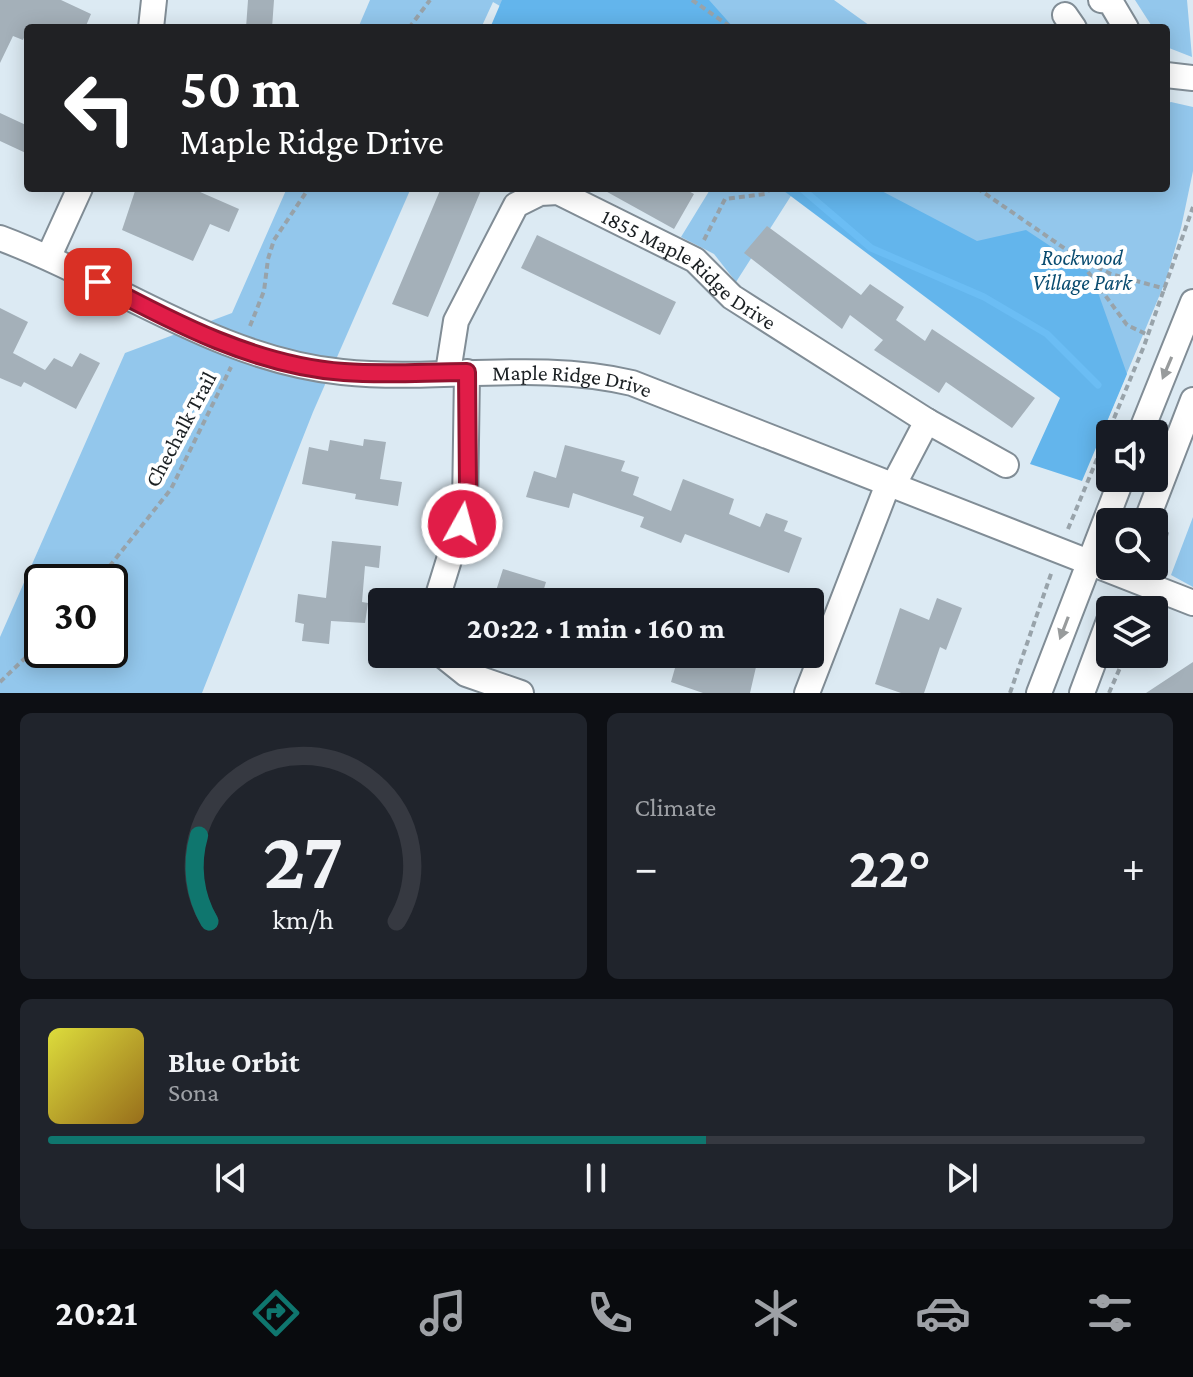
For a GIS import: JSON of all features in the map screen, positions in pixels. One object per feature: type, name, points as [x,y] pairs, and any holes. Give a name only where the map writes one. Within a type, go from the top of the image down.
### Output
[{"type":"street","points":[[151,24],[154,0]]},
{"type":"street","points":[[1107,0],[1123,24]]},
{"type":"street","points":[[1170,75],[1193,78]]},
{"type":"street","points":[[49,256],[78,192]]},
{"type":"street","name":"1855 Maple Ridge Drive","points":[[440,588],[465,508],[456,321],[516,205],[527,198],[558,192],[695,260],[724,292],[927,421],[1006,465]]},
{"type":"street","name":"Maple Ridge Drive","points":[[0,238],[49,256],[147,309],[239,349],[343,372],[574,372],[632,383],[1096,564]]},
{"type":"street","points":[[1146,420],[1193,302]]},
{"type":"street","points":[[1151,508],[1193,400]]},
{"type":"street","points":[[807,693],[891,485],[927,421]]},
{"type":"street","points":[[1039,693],[1117,492]]},
{"type":"street","name":"Maple Ridge Drive","points":[[1146,580],[1193,603]]},
{"type":"street","points":[[1082,693],[1096,656]]},
{"type":"street","points":[[458,668],[466,674],[521,693]]},
{"type":"path","points":[[412,24],[430,0]]},
{"type":"path","points":[[692,0],[726,24]]},
{"type":"path","points":[[248,330],[264,291],[274,240],[306,192]]},
{"type":"path","points":[[695,260],[725,199],[767,192]]},
{"type":"path","points":[[983,192],[1077,257],[1111,274],[1166,289]]},
{"type":"path","points":[[1068,527],[1149,335],[1193,207]]},
{"type":"path","points":[[1077,257],[1127,325],[1159,339]]},
{"type":"path","name":"Chechalk Trail","points":[[111,564],[171,489],[231,366]]},
{"type":"path","points":[[1010,693],[1051,575]]},
{"type":"path","points":[[0,682],[24,659]]},
{"type":"path","points":[[1109,693],[1120,668]]},
{"type":"green space","points":[[370,0],[834,0],[867,24],[531,24],[493,2],[483,24],[360,24]]},
{"type":"green space","points":[[502,0],[709,0],[730,24],[492,24]]},
{"type":"green space","points":[[1135,0],[1187,0],[1192,57],[1170,48],[1170,24],[1150,24]]},
{"type":"green space","name":"Rockwood Village Park","points":[[1171,102],[1193,107],[1193,171],[1166,280],[1105,420],[1098,385],[821,192],[1170,192]]},
{"type":"green space","points":[[285,192],[409,192],[313,412],[202,693],[0,693],[0,637],[24,582],[24,668],[128,668],[128,564],[32,564],[125,353],[232,313]]},
{"type":"green space","points":[[709,192],[793,192],[736,282],[714,254],[681,237]]},
{"type":"green space","points":[[785,192],[884,192],[977,241],[1026,230],[1091,273],[1127,374],[1108,420],[1096,420],[1096,448],[1082,481],[1030,464],[1060,398]]},
{"type":"green space","points":[[1193,517],[1193,587],[1171,575]]},
{"type":"building","points":[[0,0],[61,0],[91,14],[87,24],[24,24],[23,40],[13,36],[0,63]]},
{"type":"building","points":[[248,0],[274,0],[272,24],[246,24]]},
{"type":"building","points":[[0,113],[24,124],[24,152],[0,141]]},
{"type":"building","points":[[135,192],[200,192],[239,209],[229,232],[210,224],[193,261],[122,230]]},
{"type":"building","points":[[439,192],[480,192],[428,317],[392,304]]},
{"type":"building","points":[[607,192],[694,194],[674,229]]},
{"type":"building","points":[[767,226],[861,295],[870,284],[904,307],[896,320],[925,341],[932,329],[1035,398],[1012,428],[946,382],[939,393],[874,350],[883,340],[850,315],[842,329],[744,253]]},
{"type":"building","points":[[537,235],[676,302],[660,335],[521,268]]},
{"type":"building","points":[[0,308],[28,322],[13,353],[45,370],[54,358],[72,367],[80,353],[100,363],[76,409],[24,382],[21,387],[0,378]]},
{"type":"building","points":[[364,439],[386,442],[380,479],[402,482],[398,506],[355,499],[356,494],[302,484],[309,447],[328,451],[330,440],[363,446]]},
{"type":"building","points":[[565,445],[625,461],[621,471],[639,477],[633,495],[671,511],[683,479],[734,499],[729,514],[760,527],[766,513],[788,521],[784,531],[802,538],[789,573],[685,534],[681,543],[640,527],[644,517],[573,493],[569,508],[526,497],[534,471],[556,478]]},
{"type":"building","points":[[332,541],[381,546],[379,568],[365,566],[362,602],[368,603],[365,623],[331,621],[329,644],[302,641],[304,624],[295,622],[298,594],[326,598]]},
{"type":"building","points":[[503,569],[546,582],[544,588],[497,588]]},
{"type":"building","points":[[937,598],[962,608],[946,650],[940,647],[924,693],[901,693],[875,684],[900,608],[929,620]]},
{"type":"building","points":[[1193,662],[1193,693],[1146,693]]},
{"type":"building","points":[[675,668],[756,668],[750,693],[703,693],[671,682]]},
{"type":"waterway","points":[[806,192],[871,248],[984,297],[1047,334],[1098,385]]},
{"type":"route","points":[[98,282],[147,309],[239,349],[293,363],[343,372],[467,372],[468,487],[462,524]]}]
